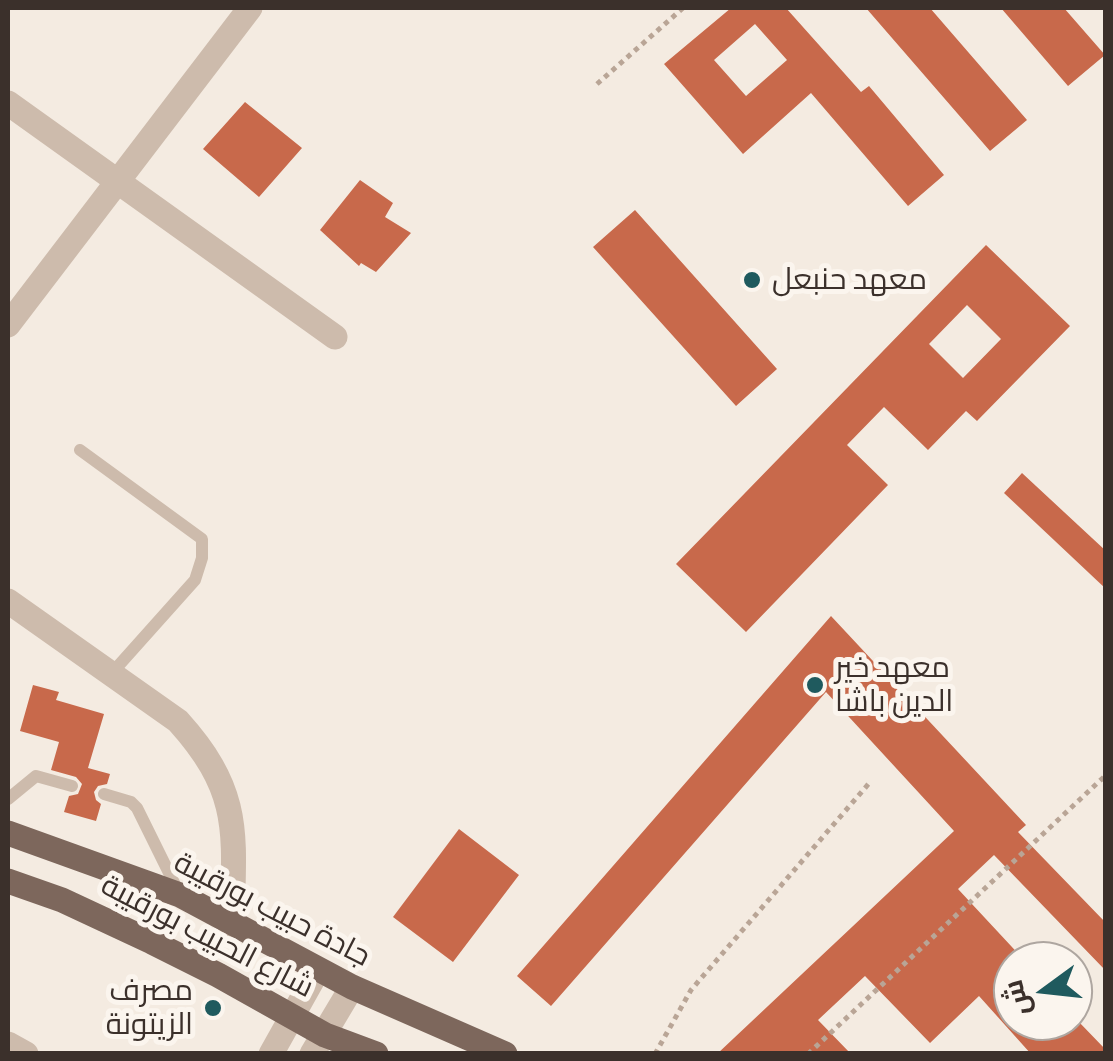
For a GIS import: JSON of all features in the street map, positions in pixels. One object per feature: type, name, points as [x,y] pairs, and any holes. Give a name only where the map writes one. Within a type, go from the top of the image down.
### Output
[{"type":"main road","name":"جادة حبيب بورقيبة","points":[[8,833],[180,895],[352,987],[504,1054]]},
{"type":"main road","name":"شارع الحبيب بورقيبة","points":[[8,881],[62,900],[218,974],[293,1016],[318,1044],[376,1054]]},
{"type":"street","points":[[8,325],[250,8]]},
{"type":"street","points":[[8,103],[335,337]]},
{"type":"street","points":[[8,600],[178,721],[199,744],[227,796],[234,837],[232,925]]},
{"type":"street","points":[[271,1054],[318,970]]},
{"type":"street","points":[[318,1044],[352,987]]},
{"type":"street","points":[[8,1044],[26,1054]]},
{"type":"lane","points":[[80,450],[202,539],[202,558],[195,580],[111,674]]},
{"type":"lane","points":[[8,798],[36,776],[72,786]]},
{"type":"lane","points":[[104,794],[135,804],[180,895]]},
{"type":"path","points":[[596,84],[683,8]]},
{"type":"path","points":[[808,1054],[1106,774]]},
{"type":"path","points":[[655,1054],[691,990],[871,782]]},
{"type":"building","points":[[731,8],[786,8],[861,92],[869,86],[944,175],[908,206],[811,93],[743,154],[664,64]],"holes":[[[755,24],[787,60],[746,96],[714,60]]]},
{"type":"building","points":[[866,8],[930,8],[1027,120],[990,151]]},
{"type":"building","points":[[1001,8],[1064,8],[1105,55],[1068,86]]},
{"type":"building","points":[[245,102],[302,148],[259,197],[203,149]]},
{"type":"building","points":[[360,180],[393,203],[385,217],[411,233],[376,272],[361,263],[359,266],[320,230]]},
{"type":"building","points":[[635,210],[777,369],[736,406],[593,247]]},
{"type":"building","points":[[986,245],[1070,326],[977,421],[966,411],[928,450],[884,407],[847,445],[888,485],[746,632],[676,564]],"holes":[[[967,305],[1001,339],[963,378],[929,344]]]},
{"type":"building","points":[[1022,473],[1106,551],[1106,589],[1004,493]]},
{"type":"building","points":[[831,616],[1026,825],[1018,832],[1106,923],[1106,971],[1093,958],[1093,941],[1077,941],[994,855],[958,889],[1006,941],[993,941],[993,1012],[979,996],[930,1043],[865,976],[818,1020],[851,1054],[717,1054],[954,831],[826,692],[551,1006],[517,976]]},
{"type":"building","points":[[33,685],[59,692],[56,700],[104,714],[88,768],[110,774],[107,784],[98,786],[94,792],[101,804],[96,821],[64,812],[69,796],[78,794],[82,784],[76,777],[51,770],[59,742],[20,731]]},
{"type":"building","points":[[459,829],[519,875],[453,962],[393,917]]},
{"type":"building","points":[[1093,1037],[1106,1050],[1106,1054],[1031,1054],[1019,1041],[1093,1041]]},
{"type":"place","name":"معهد حنبعل","points":[[752,280]]},
{"type":"place","name":"معهد خير الدين باشا","points":[[815,685]]},
{"type":"place","name":"مصرف الزيتونة","points":[[213,1008]]}]
